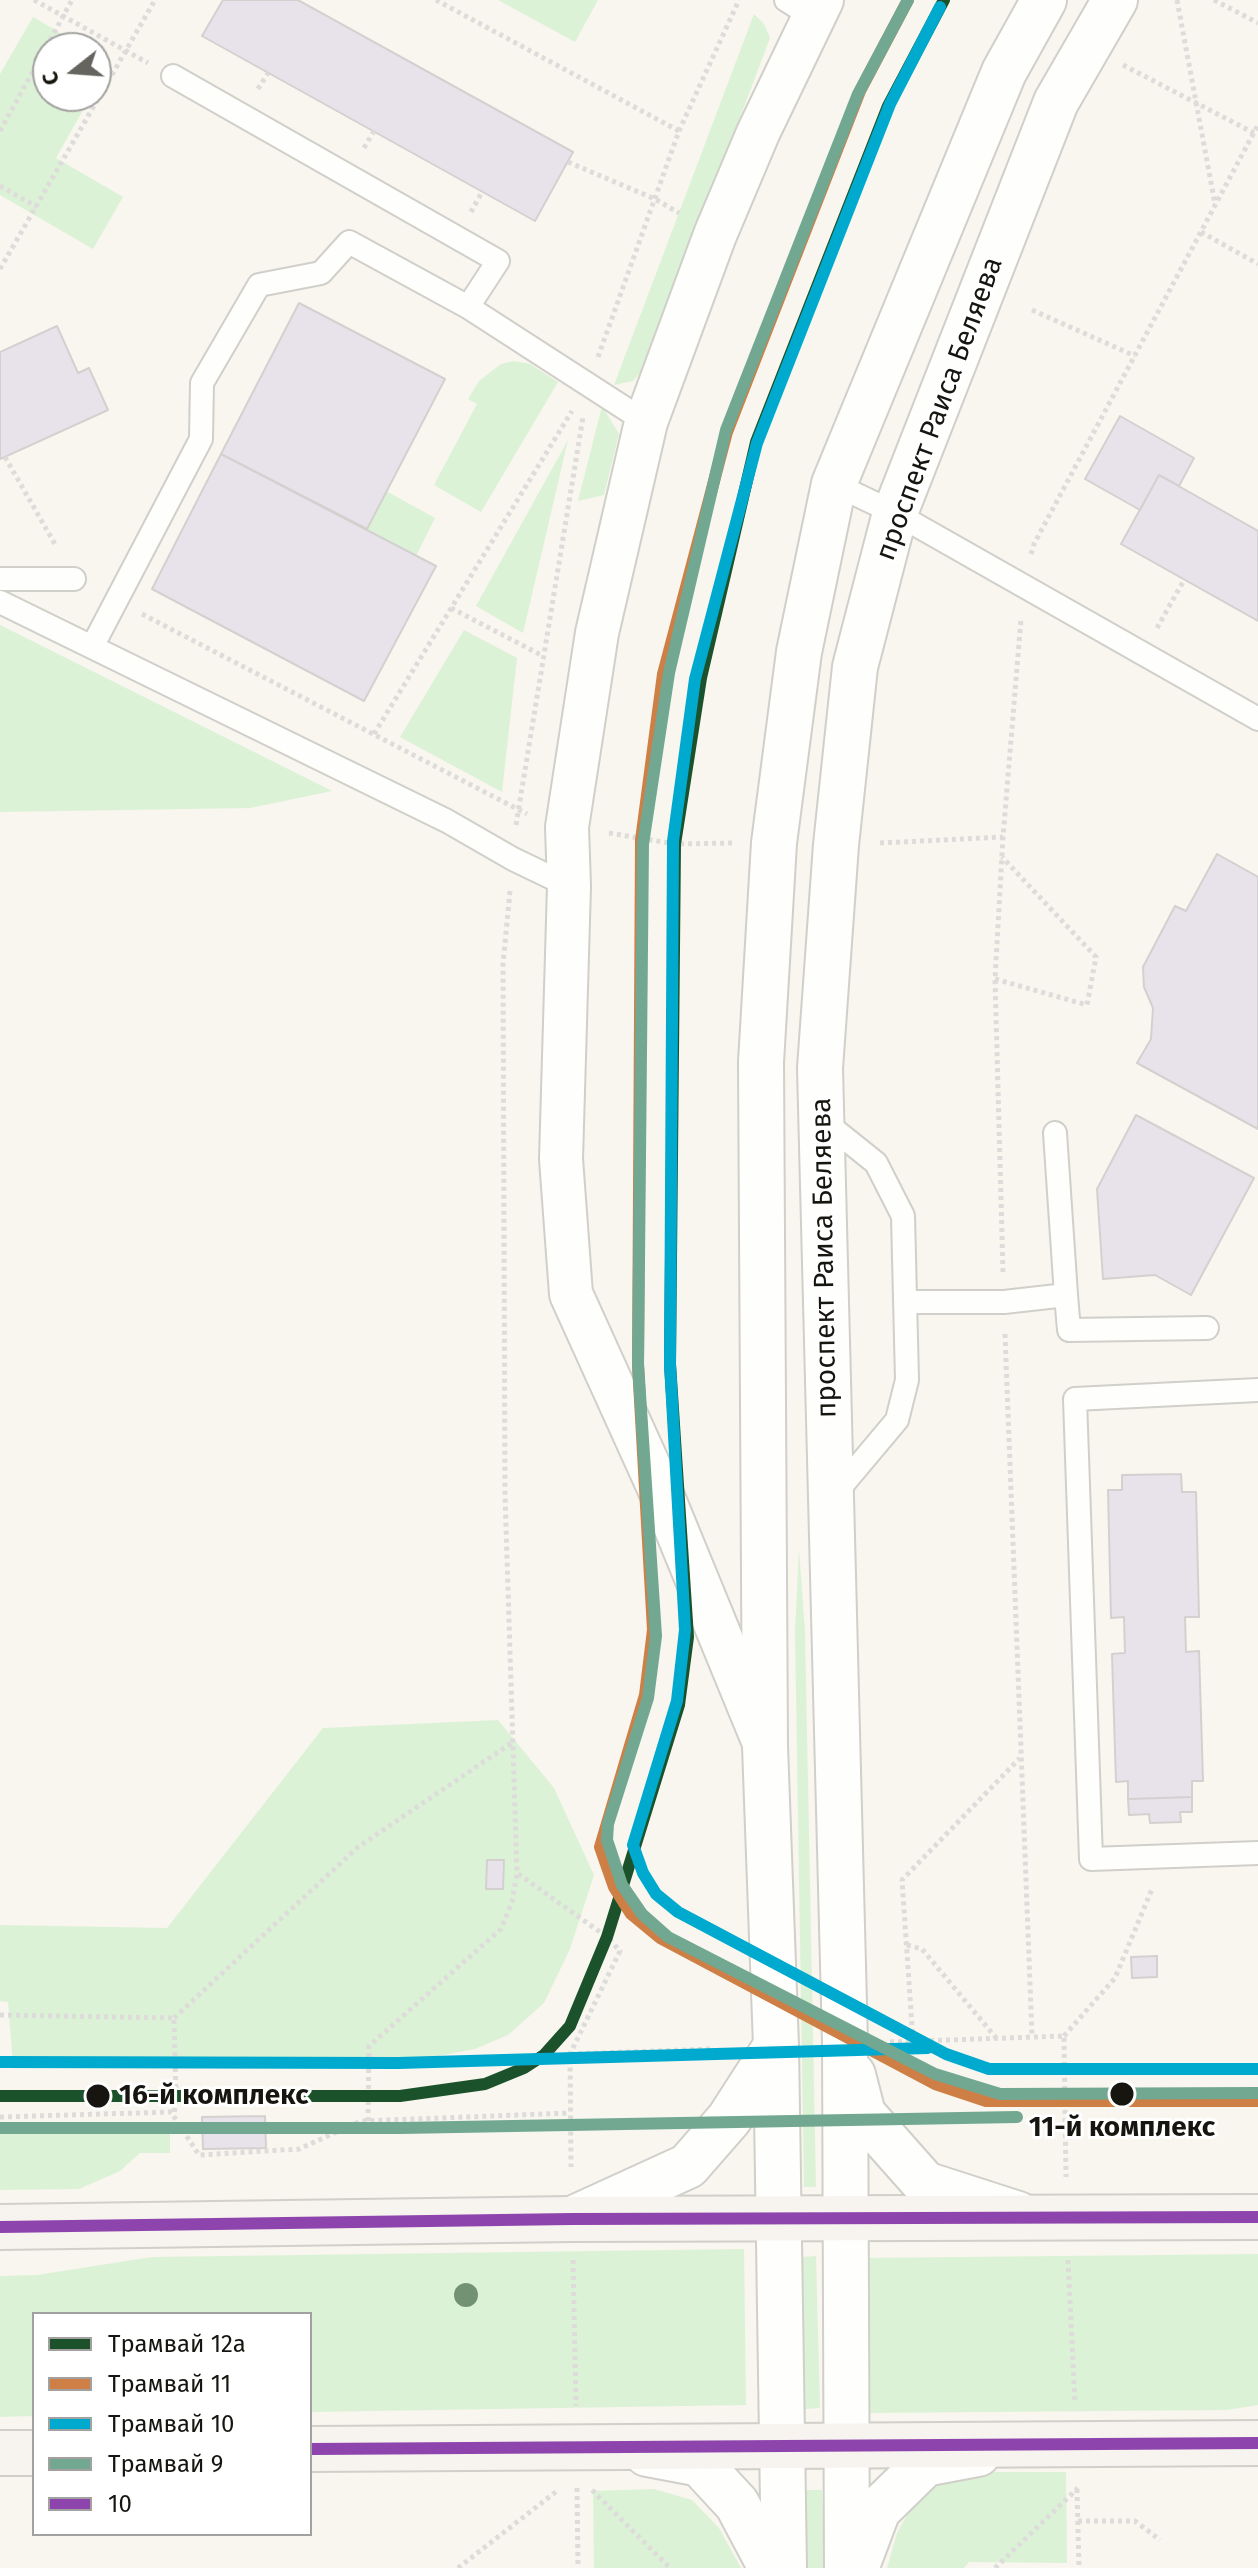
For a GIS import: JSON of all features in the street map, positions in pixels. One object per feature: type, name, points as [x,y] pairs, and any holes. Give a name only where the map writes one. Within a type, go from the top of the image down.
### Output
[{"type":"main road","points":[[0,2227],[572,2235],[778,2219],[1258,2217]]},
{"type":"main road","points":[[312,2449],[1258,2443]]},
{"type":"main road","points":[[0,2453],[32,2453]]},
{"type":"street","points":[[784,2568],[776,2046],[765,1746],[761,1062],[774,843],[799,652],[834,484],[1004,72],[1044,0]]},
{"type":"street","name":"проспект Раиса Беляева","points":[[847,2568],[845,2043],[820,1068],[834,874],[855,667],[895,513],[1056,102],[1115,0]]},
{"type":"street","points":[[765,1746],[663,1497],[571,1294],[561,1159],[569,886],[567,827],[597,633],[646,422],[715,235],[807,6]]},
{"type":"street","points":[[845,2043],[863,2114],[925,2184],[1032,2218]]},
{"type":"street","points":[[572,2235],[688,2166],[729,2119],[776,2046]]},
{"type":"street","points":[[856,2568],[878,2510],[925,2464],[1027,2445]]},
{"type":"street","points":[[613,2447],[700,2464],[737,2504],[771,2568]]},
{"type":"lane","points":[[173,76],[498,261],[468,307]]},
{"type":"lane","points":[[92,647],[201,439],[202,383],[259,285],[321,273],[349,242],[468,307],[646,422]]},
{"type":"lane","points":[[834,484],[895,513],[1258,719]]},
{"type":"lane","points":[[0,579],[74,579]]},
{"type":"lane","points":[[0,602],[447,821],[513,859],[569,886]]},
{"type":"lane","points":[[821,1119],[876,1163],[903,1216],[906,1302],[907,1380],[897,1420],[831,1499]]},
{"type":"lane","points":[[1055,1133],[1069,1330],[1207,1328]]},
{"type":"lane","points":[[906,1302],[1004,1302],[1066,1295]]},
{"type":"lane","points":[[1258,1390],[1075,1399],[1091,1859],[1258,1853]]},
{"type":"path","points":[[34,0],[173,76]]},
{"type":"path","points":[[0,131],[72,0]]},
{"type":"path","points":[[0,269],[155,0]]},
{"type":"path","points":[[436,0],[679,131]]},
{"type":"path","points":[[1177,0],[1215,205]]},
{"type":"path","points":[[1214,0],[1258,23]]},
{"type":"path","points":[[1088,47],[1254,133]]},
{"type":"path","points":[[1032,2036],[995,979],[1003,837],[1024,586],[1034,544],[1258,125]]},
{"type":"path","points":[[568,162],[655,199],[715,235]]},
{"type":"path","points":[[0,186],[37,207]]},
{"type":"path","points":[[1201,232],[1258,264]]},
{"type":"path","points":[[1032,310],[1135,356]]},
{"type":"path","points":[[374,734],[589,383]]},
{"type":"path","points":[[5,457],[74,579]]},
{"type":"path","points":[[1143,653],[1184,580]]},
{"type":"path","points":[[116,600],[548,825],[675,844],[746,843]]},
{"type":"path","points":[[451,608],[543,656]]},
{"type":"path","points":[[875,843],[1003,837]]},
{"type":"path","points":[[995,979],[1087,1005],[1096,957],[1002,857]]},
{"type":"path","points":[[0,2015],[174,2018],[358,1847],[513,1742]]},
{"type":"path","points":[[913,2041],[902,1880],[1021,1757]]},
{"type":"path","points":[[1066,2186],[1064,2036],[1115,1978],[1165,1856]]},
{"type":"path","points":[[368,2121],[369,2046],[501,1929],[512,1902],[517,1873]]},
{"type":"path","points":[[907,1945],[922,1949],[997,2039]]},
{"type":"path","points":[[173,2117],[176,2097],[174,2018]]},
{"type":"path","points":[[890,2042],[1064,2036]]},
{"type":"path","points":[[571,2167],[570,2054],[713,2049]]},
{"type":"path","points":[[0,2117],[171,2112],[199,2155],[299,2149],[361,2121],[570,2113]]},
{"type":"path","points":[[572,2235],[576,2407]]},
{"type":"path","points":[[1068,2256],[1075,2411]]},
{"type":"path","points":[[1077,2474],[1079,2568]]},
{"type":"path","points":[[577,2475],[578,2568]]},
{"type":"path","points":[[585,2483],[670,2568]]},
{"type":"path","points":[[458,2568],[565,2485]]},
{"type":"path","points":[[995,2568],[1077,2488]]},
{"type":"path","points":[[1078,2521],[1135,2521],[1160,2540]]},
{"type":"green space","points":[[498,0],[598,0],[575,42]]},
{"type":"green space","points":[[754,14],[764,24],[770,38],[646,366],[633,381],[614,385]]},
{"type":"green space","points":[[33,17],[59,32],[32,32],[32,112],[82,112],[56,158],[123,197],[93,249],[0,195],[0,74]]},
{"type":"green space","points":[[514,361],[530,364],[558,382],[481,512],[434,485],[477,404],[468,399],[479,381],[501,364]]},
{"type":"green space","points":[[602,406],[619,434],[604,495],[578,501]]},
{"type":"green space","points":[[568,440],[523,633],[476,606]]},
{"type":"green space","points":[[386,491],[435,518],[416,556],[367,529]]},
{"type":"green space","points":[[0,625],[332,791],[250,808],[0,812]]},
{"type":"green space","points":[[464,630],[517,658],[502,792],[400,737]]},
{"type":"green space","points":[[799,1549],[805,1631],[816,2187],[804,2187],[795,1631]]},
{"type":"green space","points":[[498,1720],[554,1788],[594,1875],[570,1949],[544,2003],[508,2035],[475,2049],[428,2058],[13,2065],[8,2002],[0,2001],[0,1925],[167,1928],[323,1728]]},
{"type":"green space","points":[[170,2126],[170,2153],[140,2153],[120,2171],[79,2189],[0,2190],[0,2130]]},
{"type":"green space","points":[[744,2249],[746,2405],[312,2412],[312,2312],[32,2312],[32,2416],[0,2417],[0,2276],[37,2275],[152,2257]]},
{"type":"green space","points":[[1258,2254],[1258,2405],[1227,2410],[863,2413],[861,2258]]},
{"type":"green space","points":[[816,2256],[820,2408],[805,2409],[802,2257]]},
{"type":"green space","points":[[976,2472],[1066,2472],[1067,2563],[969,2562],[964,2568],[887,2568],[897,2533],[911,2508],[932,2487],[945,2480]]},
{"type":"green space","points":[[654,2489],[692,2500],[719,2528],[741,2568],[594,2568],[593,2491]]},
{"type":"green space","points":[[806,2490],[822,2490],[825,2568],[806,2568]]},
{"type":"building","points":[[223,0],[298,0],[573,152],[535,221],[202,36]]},
{"type":"building","points":[[299,303],[445,379],[367,529],[221,454]]},
{"type":"building","points":[[57,326],[78,373],[89,368],[108,410],[0,459],[0,352]]},
{"type":"building","points":[[1120,416],[1194,458],[1179,486],[1159,475],[1140,510],[1085,479]]},
{"type":"building","points":[[221,454],[436,566],[364,701],[152,589]]},
{"type":"building","points":[[1159,475],[1258,531],[1258,621],[1121,544]]},
{"type":"building","points":[[1217,854],[1258,877],[1258,1129],[1137,1063],[1151,1039],[1153,1008],[1144,987],[1143,967],[1175,906],[1186,911]]},
{"type":"building","points":[[1136,1115],[1254,1178],[1191,1295],[1155,1275],[1103,1279],[1097,1189]]},
{"type":"building","points":[[1181,1474],[1182,1492],[1196,1492],[1199,1617],[1185,1617],[1186,1652],[1199,1651],[1203,1781],[1192,1781],[1192,1797],[1128,1799],[1128,1781],[1116,1782],[1112,1654],[1125,1653],[1124,1617],[1111,1618],[1108,1490],[1122,1490],[1122,1475]]},
{"type":"building","points":[[1192,1797],[1192,1812],[1180,1812],[1181,1822],[1150,1823],[1149,1814],[1129,1815],[1128,1799]]},
{"type":"building","points":[[487,1860],[504,1860],[503,1889],[486,1889]]},
{"type":"building","points":[[1157,1956],[1157,1977],[1132,1978],[1131,1957]]},
{"type":"building","points":[[265,2116],[266,2148],[203,2149],[202,2117]]},
{"type":"tram line","name":"11","points":[[908,0],[860,91],[727,432],[663,674],[641,840],[638,1365],[653,1630],[645,1695],[600,1847],[614,1887],[631,1914],[660,1938],[935,2084],[986,2101],[1258,2101]]},
{"type":"tram line","name":"9","points":[[908,0],[858,94],[726,430],[669,673],[643,844],[638,1364],[656,1636],[648,1698],[608,1824],[607,1840],[622,1885],[642,1914],[668,1937],[935,2074],[1000,2094],[1258,2093]]},
{"type":"tram line","name":"12а","points":[[0,2096],[400,2096],[485,2084],[524,2068],[544,2055],[570,2026],[607,1937],[679,1705],[688,1637],[670,1364],[675,844],[701,678],[756,442],[888,106],[944,0]]},
{"type":"tram line","name":"10","points":[[940,7],[890,104],[757,443],[695,679],[673,841],[670,1365],[685,1630],[677,1701],[633,1845],[643,1873],[656,1894],[678,1912],[946,2054],[989,2069],[1258,2069]]},
{"type":"tram line","name":"10","points":[[0,2062],[398,2063],[928,2048]]},
{"type":"tram line","name":"9","points":[[0,2128],[401,2128],[1017,2117]]},
{"type":"transit line","name":"10","points":[[0,2227],[572,2219],[1258,2217]]},
{"type":"transit line","name":"10","points":[[312,2449],[1258,2443]]},
{"type":"place","name":"11-й комплекс","points":[[1122,2094]]},
{"type":"place","name":"16-й комплекс","points":[[98,2096]]}]
